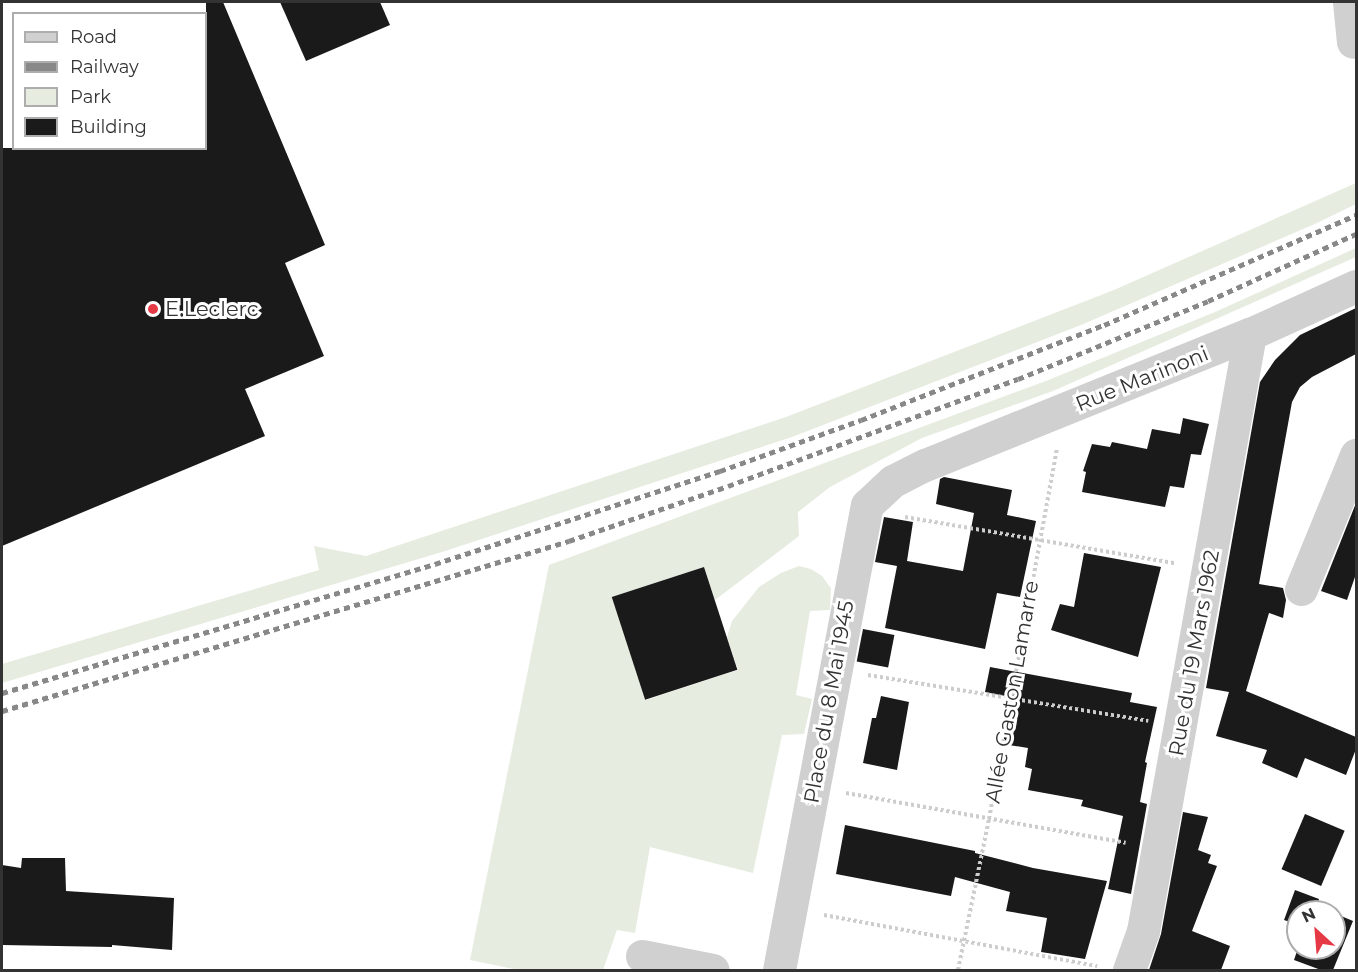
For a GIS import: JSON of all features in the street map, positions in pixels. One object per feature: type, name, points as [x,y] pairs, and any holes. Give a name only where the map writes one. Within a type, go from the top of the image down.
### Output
[{"type":"street","points":[[1349,2],[1353,42]]},
{"type":"street","name":"Rue Marinoni","points":[[925,465],[1060,413],[1250,334],[1356,286]]},
{"type":"street","name":"Rue du 19 Mars 1962","points":[[1114,968],[1143,931],[1182,726],[1250,334]]},
{"type":"street","points":[[1301,589],[1356,455]]},
{"type":"street","name":"Place du 8 Mai 1945","points":[[779,970],[866,510],[877,493],[893,481],[925,465]]},
{"type":"street","points":[[642,956],[713,970]]},
{"type":"path","name":"Allée Gaston Lamarre","points":[[958,970],[989,819],[1060,431],[1060,413]]},
{"type":"path","points":[[866,510],[1208,569]]},
{"type":"path","points":[[835,669],[1182,726]]},
{"type":"path","points":[[813,788],[1158,849]]},
{"type":"path","points":[[790,909],[1114,968]]},
{"type":"green space","points":[[1356,183],[1356,204],[1317,223],[1081,325],[792,437],[442,552],[2,683],[2,664],[319,570],[314,546],[366,556],[786,417],[1114,290]]},
{"type":"green space","points":[[1356,248],[1356,257],[1053,391],[922,438],[830,487],[798,512],[799,536],[715,600],[704,567],[612,597],[646,700],[738,670],[727,637],[732,621],[759,587],[781,573],[799,566],[811,569],[822,576],[831,588],[830,610],[810,611],[796,695],[812,699],[804,734],[782,735],[753,873],[650,847],[635,933],[617,930],[603,970],[519,970],[470,960],[549,565],[1046,381],[1215,312]]},
{"type":"building","name":"E.Leclerc","points":[[206,2],[223,2],[325,245],[285,263],[324,356],[245,389],[265,436],[2,546],[2,148],[12,148],[12,150],[207,150]]},
{"type":"building","points":[[280,2],[380,2],[390,25],[306,61]]},
{"type":"building","points":[[1356,308],[1356,354],[1312,377],[1300,387],[1292,402],[1259,584],[1283,588],[1286,600],[1283,618],[1269,613],[1246,691],[1356,737],[1356,749],[1346,775],[1305,758],[1297,778],[1262,763],[1267,750],[1216,736],[1229,692],[1206,688],[1260,382],[1275,360],[1300,335]]},
{"type":"building","points":[[1183,418],[1209,424],[1201,455],[1191,454],[1184,488],[1170,486],[1165,507],[1082,492],[1086,472],[1083,471],[1092,444],[1110,447],[1112,442],[1147,449],[1152,429],[1180,434]]},
{"type":"building","points":[[944,477],[1012,490],[1007,515],[1036,521],[1020,597],[997,593],[985,649],[885,628],[897,566],[875,562],[884,517],[913,522],[907,561],[963,571],[974,513],[936,504],[940,479]]},
{"type":"building","points":[[1356,503],[1356,574],[1347,600],[1321,591]]},
{"type":"building","points":[[1084,553],[1161,567],[1138,657],[1051,630],[1060,604],[1074,607]]},
{"type":"building","points":[[704,567],[737,670],[645,700],[612,597]]},
{"type":"building","points":[[863,629],[894,635],[888,667],[857,661]]},
{"type":"building","points":[[990,667],[1132,693],[1130,702],[1157,707],[1145,762],[1147,763],[1140,802],[1147,804],[1131,894],[1108,889],[1123,816],[1081,806],[1083,800],[1028,790],[1032,769],[1025,767],[1028,748],[1003,744],[1011,697],[985,692]]},
{"type":"building","points":[[881,696],[909,702],[897,770],[863,763],[872,718],[876,718]]},
{"type":"building","points":[[1183,812],[1208,817],[1198,850],[1211,855],[1208,863],[1217,866],[1192,931],[1230,946],[1221,970],[1149,970],[1161,934]]},
{"type":"building","points":[[1305,814],[1345,831],[1321,886],[1282,869]]},
{"type":"building","points":[[845,825],[975,851],[975,853],[1033,868],[1107,881],[1085,959],[1041,952],[1047,918],[1006,911],[1010,892],[955,877],[951,896],[836,874]]},
{"type":"building","points":[[22,858],[65,858],[66,891],[174,898],[172,950],[112,945],[112,947],[2,945],[2,865],[21,868]]},
{"type":"building","points":[[1295,890],[1319,899],[1319,900],[1291,900]]},
{"type":"building","points":[[1346,918],[1353,921],[1346,938]]},
{"type":"building","points":[[1294,960],[1337,960],[1333,970],[1321,970]]},
{"type":"railway","points":[[2,693],[435,564],[720,471],[861,420],[1104,325],[1356,215]]},
{"type":"railway","points":[[2,711],[569,541],[728,486],[1018,379],[1208,301],[1356,234]]},
{"type":"place","name":"E.Leclerc","points":[[153,309]]}]
